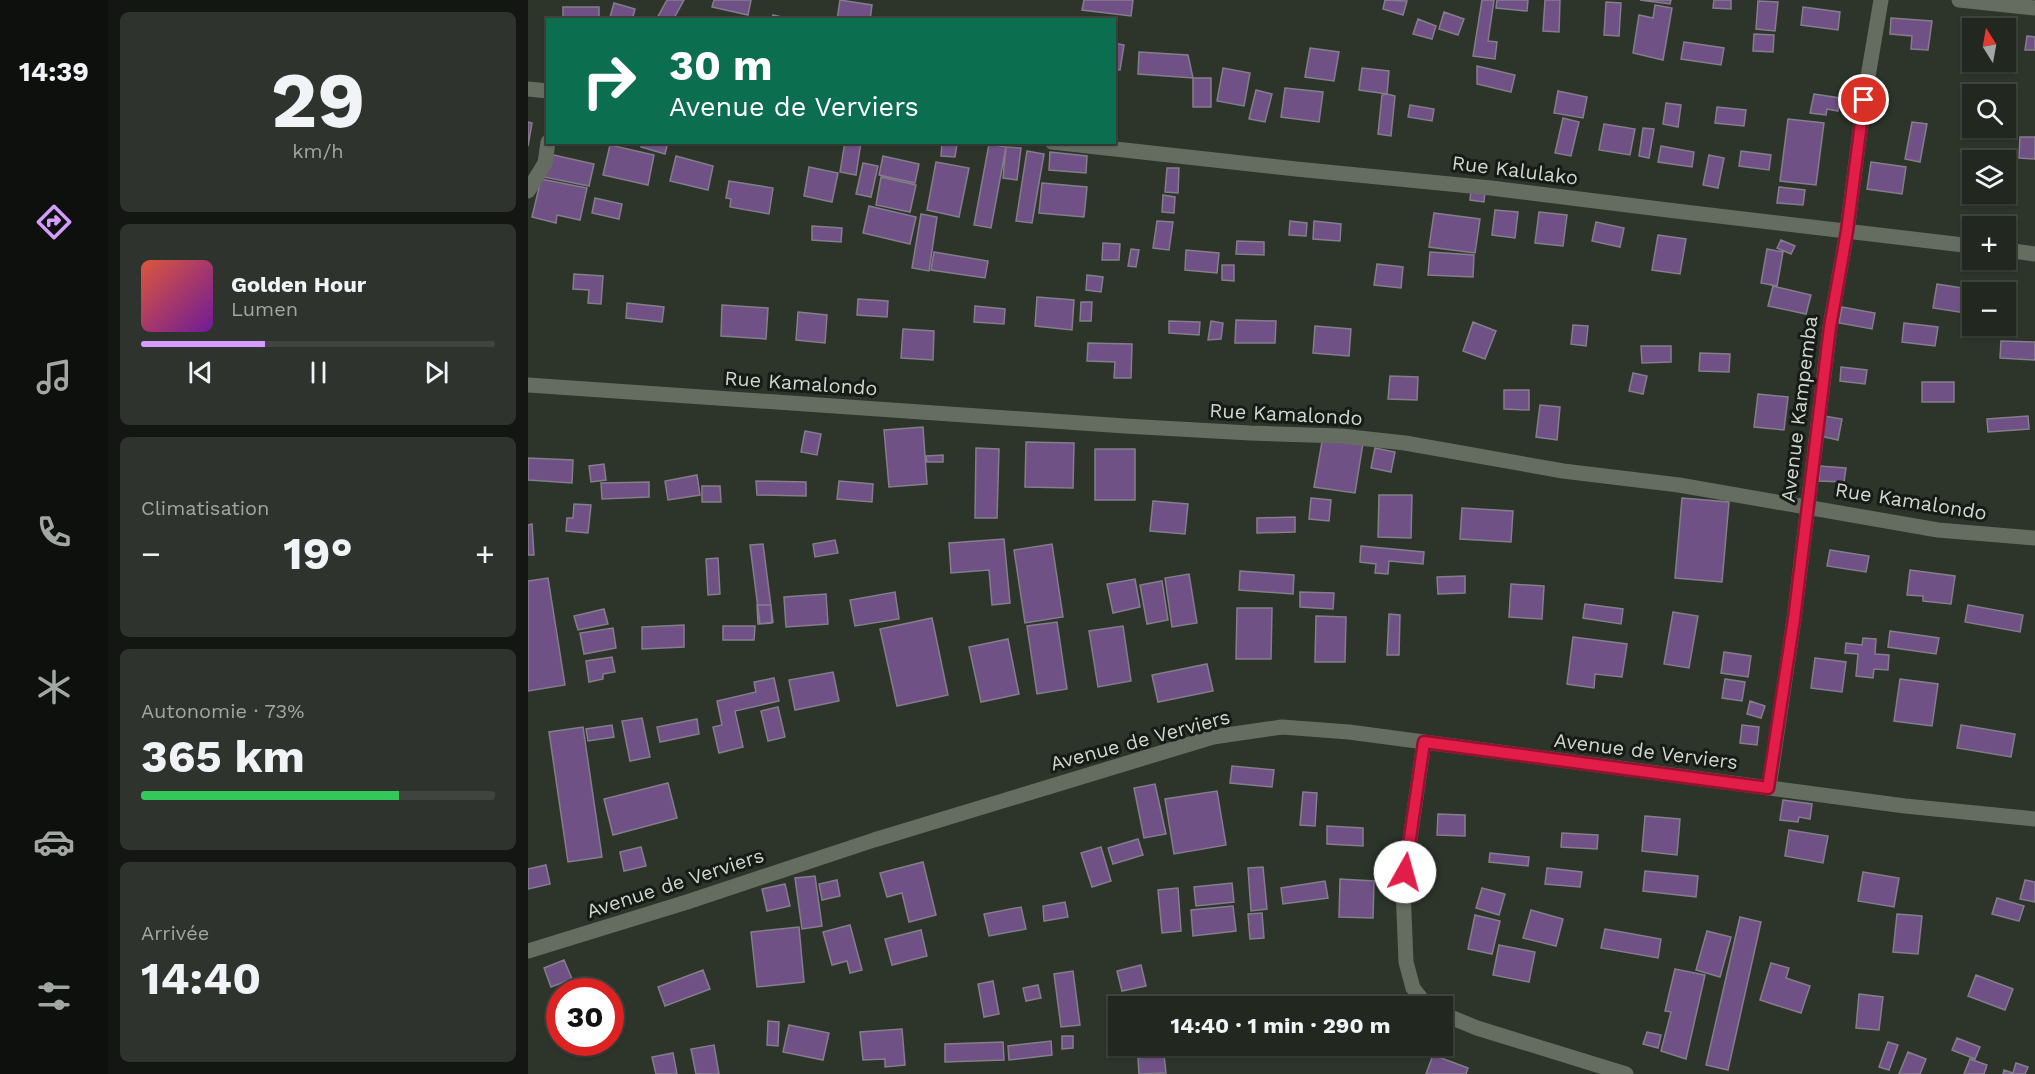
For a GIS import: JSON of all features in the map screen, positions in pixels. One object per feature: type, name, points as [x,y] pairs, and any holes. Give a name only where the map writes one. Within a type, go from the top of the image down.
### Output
[{"type":"street","name":"Avenue Kampemba","points":[[1768,788],[1794,619],[1830,327],[1847,231],[1864,100],[1881,0]]},
{"type":"street","points":[[1959,0],[2035,8]]},
{"type":"street","points":[[528,88],[546,92]]},
{"type":"street","points":[[528,191],[545,163],[548,144]]},
{"type":"street","name":"Rue Kalulako","points":[[1070,144],[1491,188],[1962,245]]},
{"type":"street","points":[[2016,251],[2035,254]]},
{"type":"street","name":"Rue Kamalondo","points":[[528,385],[1250,434],[1341,436],[1405,443],[1563,471],[1679,485],[1938,530],[2035,538]]},
{"type":"street","name":"Avenue de Verviers","points":[[528,951],[687,902],[874,840],[1213,737],[1282,728],[1349,732],[1905,806],[2035,819]]},
{"type":"street","points":[[1419,996],[1413,988],[1406,962],[1403,888],[1424,742]]},
{"type":"street","points":[[1453,1018],[1477,1028],[1626,1074]]},
{"type":"building","points":[[667,0],[684,0],[674,18],[657,18]]},
{"type":"building","points":[[714,0],[751,0],[748,15],[712,7]]},
{"type":"building","points":[[840,0],[872,5],[870,18],[837,18]]},
{"type":"building","points":[[1084,0],[1133,0],[1131,16],[1082,10]]},
{"type":"building","points":[[1385,0],[1407,1],[1403,15],[1383,9]]},
{"type":"building","points":[[1482,0],[1494,0],[1488,41],[1497,42],[1495,59],[1473,56]]},
{"type":"building","points":[[1497,0],[1528,0],[1527,11],[1496,8]]},
{"type":"building","points":[[1545,0],[1560,0],[1559,32],[1543,31]]},
{"type":"building","points":[[1640,0],[1671,0],[1670,4]]},
{"type":"building","points":[[1714,0],[1731,0],[1731,9],[1713,8]]},
{"type":"building","points":[[1758,1],[1778,2],[1775,31],[1756,29]]},
{"type":"building","points":[[1606,2],[1621,3],[1619,36],[1604,35]]},
{"type":"building","points":[[614,3],[635,9],[633,18],[610,17]]},
{"type":"building","points":[[1655,5],[1672,8],[1663,60],[1633,53],[1639,15],[1653,18]]},
{"type":"building","points":[[563,7],[599,7],[599,18],[563,18]]},
{"type":"building","points":[[1803,7],[1840,12],[1838,30],[1801,25]]},
{"type":"building","points":[[1444,12],[1464,19],[1458,35],[1439,29]]},
{"type":"building","points":[[1891,18],[1932,21],[1928,50],[1911,49],[1912,36],[1890,34]]},
{"type":"building","points":[[1418,19],[1436,26],[1432,39],[1413,34]]},
{"type":"building","points":[[1754,34],[1774,35],[1773,52],[1753,51]]},
{"type":"building","points":[[2027,36],[2035,37],[2035,50],[2025,50]]},
{"type":"building","points":[[1684,42],[1724,48],[1721,65],[1681,59]]},
{"type":"building","points":[[1116,43],[1124,45],[1120,70],[1116,69]]},
{"type":"building","points":[[1310,48],[1339,52],[1334,81],[1305,77]]},
{"type":"building","points":[[1139,52],[1188,55],[1193,78],[1138,74]]},
{"type":"building","points":[[1477,66],[1515,75],[1511,92],[1477,84]]},
{"type":"building","points":[[1223,68],[1250,73],[1244,106],[1217,101]]},
{"type":"building","points":[[1362,68],[1389,71],[1387,94],[1359,90]]},
{"type":"building","points":[[1193,78],[1211,78],[1211,107],[1193,107]]},
{"type":"building","points":[[1285,88],[1323,92],[1319,122],[1281,117]]},
{"type":"building","points":[[1256,90],[1272,94],[1265,122],[1249,119]]},
{"type":"building","points":[[1558,91],[1587,97],[1583,118],[1554,113]]},
{"type":"building","points":[[1814,94],[1840,98],[1838,111],[1827,109],[1826,115],[1810,113]]},
{"type":"building","points":[[1382,95],[1395,96],[1391,136],[1378,134]]},
{"type":"building","points":[[1666,103],[1681,105],[1678,127],[1663,124]]},
{"type":"building","points":[[1410,105],[1434,109],[1432,121],[1408,117]]},
{"type":"building","points":[[1717,107],[1746,110],[1744,126],[1715,123]]},
{"type":"building","points":[[1563,118],[1579,122],[1571,156],[1555,153]]},
{"type":"building","points":[[1788,119],[1824,123],[1816,185],[1780,181]]},
{"type":"building","points":[[528,122],[532,123],[528,146]]},
{"type":"building","points":[[1912,122],[1927,124],[1920,162],[1905,159]]},
{"type":"building","points":[[1604,124],[1635,129],[1630,155],[1599,150]]},
{"type":"building","points":[[1643,128],[1654,129],[1649,158],[1639,156]]},
{"type":"building","points":[[2020,137],[2035,137],[2035,159],[2019,158]]},
{"type":"building","points":[[642,144],[668,144],[665,154],[641,147]]},
{"type":"building","points":[[845,144],[861,144],[856,175],[840,172]]},
{"type":"building","points":[[942,144],[957,144],[955,157],[941,156]]},
{"type":"building","points":[[989,144],[1006,147],[991,228],[974,225]]},
{"type":"building","points":[[610,145],[654,155],[648,185],[603,175]]},
{"type":"building","points":[[1661,146],[1694,152],[1692,167],[1658,162]]},
{"type":"building","points":[[1006,147],[1021,148],[1017,180],[1003,178]]},
{"type":"building","points":[[1027,151],[1044,154],[1032,223],[1016,221]]},
{"type":"building","points":[[1741,151],[1771,155],[1769,170],[1739,166]]},
{"type":"building","points":[[1050,152],[1087,156],[1086,173],[1049,170]]},
{"type":"building","points":[[549,154],[594,164],[589,186],[544,177]]},
{"type":"building","points":[[1709,155],[1724,158],[1718,188],[1703,185]]},
{"type":"building","points":[[676,156],[713,166],[708,190],[670,181]]},
{"type":"building","points":[[883,156],[919,164],[915,183],[879,175]]},
{"type":"building","points":[[936,162],[969,168],[959,217],[927,210]]},
{"type":"building","points":[[1871,162],[1906,167],[1902,194],[1867,189]]},
{"type":"building","points":[[863,163],[878,166],[871,197],[856,194]]},
{"type":"building","points":[[809,167],[838,173],[832,202],[804,196]]},
{"type":"building","points":[[1167,168],[1179,168],[1178,193],[1165,192]]},
{"type":"building","points":[[881,177],[916,185],[910,212],[876,205]]},
{"type":"building","points":[[541,179],[587,188],[580,220],[557,215],[556,223],[532,217]]},
{"type":"building","points":[[729,181],[773,188],[769,214],[730,207],[731,199],[726,198]]},
{"type":"building","points":[[1042,183],[1087,187],[1084,217],[1039,213]]},
{"type":"building","points":[[1779,187],[1805,190],[1803,205],[1777,203]]},
{"type":"building","points":[[1471,190],[1485,191],[1484,202],[1470,200]]},
{"type":"building","points":[[1163,195],[1175,197],[1174,213],[1162,212]]},
{"type":"building","points":[[595,198],[622,204],[619,219],[592,213]]},
{"type":"building","points":[[869,206],[916,217],[910,244],[863,233]]},
{"type":"building","points":[[1495,210],[1518,212],[1515,238],[1492,235]]},
{"type":"building","points":[[1539,212],[1567,215],[1563,246],[1535,243]]},
{"type":"building","points":[[1434,213],[1480,219],[1475,253],[1429,247]]},
{"type":"building","points":[[921,214],[937,217],[929,271],[912,268]]},
{"type":"building","points":[[1157,221],[1173,222],[1169,250],[1153,248]]},
{"type":"building","points":[[1290,221],[1307,223],[1306,236],[1289,235]]},
{"type":"building","points":[[1314,221],[1341,224],[1340,241],[1313,239]]},
{"type":"building","points":[[1596,222],[1624,228],[1620,247],[1592,241]]},
{"type":"building","points":[[812,226],[842,228],[841,242],[812,240]]},
{"type":"building","points":[[1658,235],[1686,239],[1680,274],[1652,270]]},
{"type":"building","points":[[1781,240],[1795,246],[1791,254],[1777,248]]},
{"type":"building","points":[[1237,241],[1264,242],[1264,255],[1236,254]]},
{"type":"building","points":[[1103,243],[1120,244],[1119,260],[1102,260]]},
{"type":"building","points":[[1131,249],[1139,250],[1136,267],[1128,266]]},
{"type":"building","points":[[1767,249],[1783,252],[1777,286],[1761,283]]},
{"type":"building","points":[[1186,250],[1219,253],[1217,273],[1185,270]]},
{"type":"building","points":[[934,252],[988,261],[985,278],[931,270]]},
{"type":"building","points":[[1430,252],[1474,255],[1473,277],[1428,275]]},
{"type":"building","points":[[1377,264],[1403,267],[1401,288],[1374,285]]},
{"type":"building","points":[[1222,265],[1234,265],[1234,281],[1222,280]]},
{"type":"building","points":[[574,274],[603,276],[601,304],[588,303],[589,290],[573,289]]},
{"type":"building","points":[[1087,275],[1103,277],[1101,292],[1086,290]]},
{"type":"building","points":[[1937,284],[1962,288],[1962,313],[1933,308]]},
{"type":"building","points":[[1773,286],[1811,295],[1806,314],[1768,306]]},
{"type":"building","points":[[1037,297],[1074,300],[1072,330],[1035,326]]},
{"type":"building","points":[[858,299],[888,301],[887,317],[857,315]]},
{"type":"building","points":[[1081,302],[1092,302],[1091,321],[1080,321]]},
{"type":"building","points":[[627,303],[664,307],[662,322],[626,318]]},
{"type":"building","points":[[722,305],[768,308],[766,339],[721,336]]},
{"type":"building","points":[[975,306],[1005,309],[1004,324],[974,322]]},
{"type":"building","points":[[1842,307],[1875,313],[1872,329],[1839,323]]},
{"type":"building","points":[[798,312],[827,315],[825,343],[796,340]]},
{"type":"building","points":[[1236,320],[1276,321],[1275,343],[1235,343]]},
{"type":"building","points":[[1169,321],[1200,322],[1199,335],[1169,333]]},
{"type":"building","points":[[1211,321],[1223,323],[1221,339],[1208,340]]},
{"type":"building","points":[[1473,322],[1496,331],[1485,359],[1463,351]]},
{"type":"building","points":[[1904,323],[1938,327],[1935,346],[1902,342]]},
{"type":"building","points":[[1573,325],[1588,326],[1586,346],[1571,344]]},
{"type":"building","points":[[1315,326],[1351,329],[1349,356],[1313,353]]},
{"type":"building","points":[[903,329],[934,331],[933,360],[901,358]]},
{"type":"building","points":[[2001,341],[2035,342],[2035,360],[2000,358]]},
{"type":"building","points":[[1088,343],[1132,344],[1131,378],[1114,378],[1115,362],[1087,361]]},
{"type":"building","points":[[1641,346],[1671,346],[1671,362],[1642,363]]},
{"type":"building","points":[[1700,353],[1730,354],[1729,372],[1699,371]]},
{"type":"building","points":[[1841,367],[1867,370],[1865,384],[1840,381]]},
{"type":"building","points":[[1633,373],[1647,376],[1643,394],[1629,391]]},
{"type":"building","points":[[1390,376],[1418,377],[1417,400],[1388,399]]},
{"type":"building","points":[[1922,382],[1954,382],[1954,402],[1922,402]]},
{"type":"building","points":[[1504,390],[1529,390],[1529,410],[1504,409]]},
{"type":"building","points":[[1758,394],[1788,397],[1784,430],[1754,427]]},
{"type":"building","points":[[1540,405],[1560,407],[1557,440],[1536,437]]},
{"type":"building","points":[[1824,416],[1842,419],[1838,440],[1820,436]]},
{"type":"building","points":[[2028,416],[2029,429],[1988,432],[1987,419]]},
{"type":"building","points":[[923,427],[927,484],[889,487],[884,430]]},
{"type":"building","points":[[805,431],[821,434],[817,455],[801,452]]},
{"type":"building","points":[[1323,436],[1363,443],[1355,493],[1314,487]]},
{"type":"building","points":[[1026,442],[1074,443],[1073,488],[1025,487]]},
{"type":"building","points":[[976,448],[999,449],[997,518],[975,518]]},
{"type":"building","points":[[1375,448],[1395,452],[1391,472],[1371,468]]},
{"type":"building","points":[[1095,449],[1135,449],[1135,500],[1095,500]]},
{"type":"building","points":[[943,455],[943,462],[927,462],[926,456]]},
{"type":"building","points":[[528,458],[573,460],[572,483],[528,480]]},
{"type":"building","points":[[604,464],[606,480],[591,482],[589,466]]},
{"type":"building","points":[[1820,466],[1846,468],[1844,482],[1819,481]]},
{"type":"building","points":[[697,475],[700,495],[668,500],[665,481]]},
{"type":"building","points":[[756,481],[806,482],[806,496],[757,495]]},
{"type":"building","points":[[839,481],[873,484],[872,502],[837,499]]},
{"type":"building","points":[[649,482],[649,497],[602,499],[601,483]]},
{"type":"building","points":[[702,486],[720,486],[721,502],[702,502]]},
{"type":"building","points":[[1379,495],[1412,495],[1411,538],[1378,537]]},
{"type":"building","points":[[1311,498],[1331,500],[1329,521],[1309,519]]},
{"type":"building","points":[[1682,498],[1729,502],[1722,582],[1675,578]]},
{"type":"building","points":[[1153,501],[1188,504],[1185,534],[1150,531]]},
{"type":"building","points":[[574,504],[591,505],[588,533],[566,531],[567,518],[573,518]]},
{"type":"building","points":[[1462,508],[1513,511],[1511,542],[1460,539]]},
{"type":"building","points":[[1295,517],[1295,532],[1257,533],[1257,518]]},
{"type":"building","points":[[532,524],[534,555],[528,555],[528,525]]},
{"type":"building","points":[[1004,539],[1010,603],[992,605],[989,570],[951,573],[949,543]]},
{"type":"building","points":[[835,540],[838,553],[815,557],[813,544]]},
{"type":"building","points":[[763,544],[773,622],[760,624],[750,545]]},
{"type":"building","points":[[1052,544],[1063,617],[1025,623],[1014,550]]},
{"type":"building","points":[[1361,546],[1424,552],[1423,564],[1389,561],[1388,574],[1375,573],[1376,564],[1360,562]]},
{"type":"building","points":[[1830,550],[1869,556],[1866,572],[1827,566]]},
{"type":"building","points":[[718,558],[720,594],[708,595],[706,559]]},
{"type":"building","points":[[1910,570],[1955,576],[1951,604],[1923,601],[1923,596],[1907,595]]},
{"type":"building","points":[[1240,571],[1294,575],[1293,594],[1239,590]]},
{"type":"building","points":[[1189,574],[1197,623],[1172,627],[1165,578]]},
{"type":"building","points":[[1465,576],[1465,593],[1438,594],[1437,577]]},
{"type":"building","points":[[548,578],[565,685],[528,691],[528,581]]},
{"type":"building","points":[[1135,579],[1140,607],[1113,613],[1107,584]]},
{"type":"building","points":[[1162,581],[1168,620],[1147,624],[1140,585]]},
{"type":"building","points":[[1511,584],[1544,586],[1542,619],[1509,617]]},
{"type":"building","points":[[895,592],[899,619],[855,626],[850,600]]},
{"type":"building","points":[[1300,592],[1334,593],[1333,609],[1300,607]]},
{"type":"building","points":[[826,594],[828,624],[786,627],[784,597]]},
{"type":"building","points":[[1585,604],[1623,609],[1621,624],[1583,618]]},
{"type":"building","points":[[757,605],[771,605],[772,623],[758,624]]},
{"type":"building","points":[[1968,605],[2023,615],[2020,632],[1965,622]]},
{"type":"building","points":[[1237,608],[1272,608],[1271,659],[1236,659]]},
{"type":"building","points":[[604,609],[608,624],[578,630],[574,616]]},
{"type":"building","points":[[1673,612],[1698,616],[1689,668],[1664,664]]},
{"type":"building","points":[[1389,614],[1400,615],[1399,655],[1387,655]]},
{"type":"building","points":[[1316,616],[1346,617],[1345,662],[1315,662]]},
{"type":"building","points":[[932,618],[948,695],[897,706],[880,629]]},
{"type":"building","points":[[1057,622],[1067,689],[1037,694],[1027,626]]},
{"type":"building","points":[[684,625],[684,647],[642,649],[642,627]]},
{"type":"building","points":[[723,626],[755,626],[754,640],[723,640]]},
{"type":"building","points":[[1123,626],[1131,681],[1098,687],[1089,631]]},
{"type":"building","points":[[613,628],[616,648],[584,654],[580,633]]},
{"type":"building","points":[[1890,631],[1939,638],[1936,654],[1888,647]]},
{"type":"building","points":[[1573,637],[1627,644],[1622,677],[1595,674],[1594,688],[1567,684]]},
{"type":"building","points":[[1863,638],[1876,639],[1875,654],[1889,655],[1888,670],[1874,669],[1873,678],[1856,676],[1858,654],[1845,653],[1846,643],[1862,645]]},
{"type":"building","points":[[1008,639],[1019,694],[981,702],[969,647]]},
{"type":"building","points":[[1724,652],[1751,656],[1748,677],[1721,673]]},
{"type":"building","points":[[612,657],[615,672],[603,674],[603,679],[589,682],[586,661]]},
{"type":"building","points":[[1815,658],[1846,662],[1842,692],[1811,688]]},
{"type":"building","points":[[1207,664],[1213,691],[1158,702],[1152,675]]},
{"type":"building","points":[[833,672],[839,701],[795,710],[789,680]]},
{"type":"building","points":[[774,678],[779,701],[735,711],[743,747],[719,753],[713,727],[722,725],[717,701],[756,692],[754,682]]},
{"type":"building","points":[[1725,679],[1745,682],[1742,701],[1722,698]]},
{"type":"building","points":[[1900,679],[1938,684],[1932,726],[1894,721]]},
{"type":"building","points":[[1750,701],[1765,706],[1761,718],[1747,714]]},
{"type":"building","points":[[778,707],[785,737],[768,741],[761,711]]},
{"type":"building","points":[[642,718],[650,757],[630,761],[622,721]]},
{"type":"building","points":[[697,719],[699,734],[660,742],[657,727]]},
{"type":"building","points":[[612,725],[614,737],[588,741],[586,729]]},
{"type":"building","points":[[1742,725],[1759,727],[1757,745],[1740,743]]},
{"type":"building","points":[[1961,725],[2015,734],[2011,757],[1957,748]]},
{"type":"building","points":[[583,727],[602,857],[568,862],[549,732]]},
{"type":"building","points":[[1232,766],[1274,770],[1272,787],[1230,783]]},
{"type":"building","points":[[668,783],[677,818],[613,835],[604,799]]},
{"type":"building","points":[[1155,784],[1166,834],[1144,838],[1134,788]]},
{"type":"building","points":[[1217,791],[1226,845],[1174,854],[1165,799]]},
{"type":"building","points":[[1303,792],[1317,793],[1315,826],[1300,825]]},
{"type":"building","points":[[1783,800],[1812,804],[1810,819],[1799,817],[1798,822],[1780,820]]},
{"type":"building","points":[[1438,814],[1465,815],[1465,836],[1437,835]]},
{"type":"building","points":[[1645,816],[1680,819],[1677,855],[1642,851]]},
{"type":"building","points":[[1327,826],[1363,828],[1363,846],[1327,844]]},
{"type":"building","points":[[1789,830],[1828,836],[1823,863],[1785,856]]},
{"type":"building","points":[[1562,833],[1598,835],[1597,849],[1561,847]]},
{"type":"building","points":[[1138,839],[1143,855],[1113,864],[1108,848]]},
{"type":"building","points":[[641,847],[646,866],[624,871],[620,852]]},
{"type":"building","points":[[1101,847],[1111,881],[1092,887],[1081,853]]},
{"type":"building","points":[[1490,853],[1529,857],[1528,866],[1489,862]]},
{"type":"building","points":[[923,862],[936,915],[909,922],[902,893],[887,897],[880,873]]},
{"type":"building","points":[[546,865],[550,884],[528,889],[528,869]]},
{"type":"building","points":[[1263,867],[1267,909],[1251,911],[1248,868]]},
{"type":"building","points":[[1547,868],[1582,872],[1580,887],[1545,884]]},
{"type":"building","points":[[1645,871],[1698,876],[1696,897],[1643,891]]},
{"type":"building","points":[[1863,872],[1899,878],[1894,907],[1858,901]]},
{"type":"building","points":[[815,876],[822,926],[802,929],[795,878]]},
{"type":"building","points":[[1340,879],[1374,881],[1373,918],[1339,917]]},
{"type":"building","points":[[837,880],[840,896],[822,900],[819,884]]},
{"type":"building","points":[[2025,880],[2035,882],[2035,902],[2020,899]]},
{"type":"building","points":[[1325,881],[1328,898],[1283,904],[1281,888]]},
{"type":"building","points":[[1232,883],[1234,902],[1196,906],[1194,887]]},
{"type":"building","points":[[785,884],[790,906],[767,911],[762,889]]},
{"type":"building","points":[[1178,888],[1181,931],[1162,933],[1158,890]]},
{"type":"building","points":[[1482,888],[1505,894],[1499,915],[1476,908]]},
{"type":"building","points":[[1997,898],[2024,906],[2019,921],[1992,914]]},
{"type":"building","points":[[1065,902],[1068,917],[1044,921],[1043,906]]},
{"type":"building","points":[[1233,906],[1236,931],[1193,936],[1191,910]]},
{"type":"building","points":[[1021,907],[1026,929],[989,936],[984,914]]},
{"type":"building","points":[[1531,910],[1563,919],[1556,946],[1523,938]]},
{"type":"building","points":[[1262,913],[1264,938],[1250,939],[1248,914]]},
{"type":"building","points":[[1897,914],[1922,916],[1918,954],[1893,952]]},
{"type":"building","points":[[1475,915],[1500,921],[1492,954],[1468,949]]},
{"type":"building","points":[[1740,917],[1761,922],[1728,1070],[1706,1065]]},
{"type":"building","points":[[850,925],[862,970],[850,973],[847,961],[832,965],[823,932]]},
{"type":"building","points":[[799,927],[804,982],[757,987],[751,932]]},
{"type":"building","points":[[1605,929],[1661,939],[1658,958],[1601,948]]},
{"type":"building","points":[[921,930],[927,956],[892,965],[885,939]]},
{"type":"building","points":[[1707,931],[1731,937],[1720,977],[1696,970]]},
{"type":"building","points":[[1499,945],[1535,952],[1529,982],[1493,975]]},
{"type":"building","points":[[564,960],[572,978],[548,978],[544,968]]},
{"type":"building","points":[[1771,963],[1789,968],[1786,978],[1810,986],[1801,1013],[1760,1000]]},
{"type":"building","points":[[1141,965],[1146,986],[1122,991],[1117,971]]},
{"type":"building","points":[[1675,969],[1705,975],[1686,1059],[1661,1051],[1671,1012],[1665,1011]]},
{"type":"building","points":[[703,970],[710,989],[665,1006],[658,987]]},
{"type":"building","points":[[1073,971],[1080,1025],[1061,1027],[1054,974]]},
{"type":"building","points":[[1976,975],[2013,989],[2005,1010],[1968,996]]},
{"type":"building","points":[[993,981],[999,1014],[984,1017],[978,984]]},
{"type":"building","points":[[1038,985],[1041,998],[1026,1001],[1023,988]]},
{"type":"building","points":[[1859,994],[1883,997],[1879,1030],[1856,1028]]},
{"type":"building","points":[[768,1021],[779,1022],[778,1046],[767,1045]]},
{"type":"building","points":[[789,1025],[829,1033],[823,1060],[783,1052]]},
{"type":"building","points":[[902,1029],[905,1065],[885,1067],[885,1059],[863,1060],[860,1032]]},
{"type":"building","points":[[1647,1032],[1661,1035],[1658,1048],[1643,1044]]},
{"type":"building","points":[[1062,1036],[1073,1036],[1073,1048],[1062,1049]]},
{"type":"building","points":[[1957,1038],[1980,1047],[1975,1059],[1952,1050]]},
{"type":"building","points":[[1051,1041],[1052,1055],[1009,1060],[1008,1046]]},
{"type":"building","points":[[1003,1042],[1004,1060],[945,1062],[945,1044]]},
{"type":"building","points":[[1888,1042],[1898,1045],[1889,1070],[1879,1067]]},
{"type":"building","points":[[714,1045],[719,1074],[696,1074],[691,1049]]},
{"type":"building","points":[[1908,1052],[1926,1059],[1920,1074],[1899,1074]]},
{"type":"building","points":[[673,1053],[677,1074],[656,1074],[652,1057]]},
{"type":"building","points":[[1164,1056],[1166,1073],[1139,1074],[1138,1058]]},
{"type":"building","points":[[1433,1056],[1468,1068],[1466,1074],[1426,1074]]},
{"type":"building","points":[[1970,1059],[1987,1065],[1984,1074],[1964,1074]]},
{"type":"building","points":[[2016,1063],[2028,1067],[2025,1074],[2003,1074],[2004,1070],[2013,1073]]},
{"type":"route","points":[[1405,872],[1424,742],[1768,788],[1794,619],[1830,327],[1847,231],[1864,100]]}]
